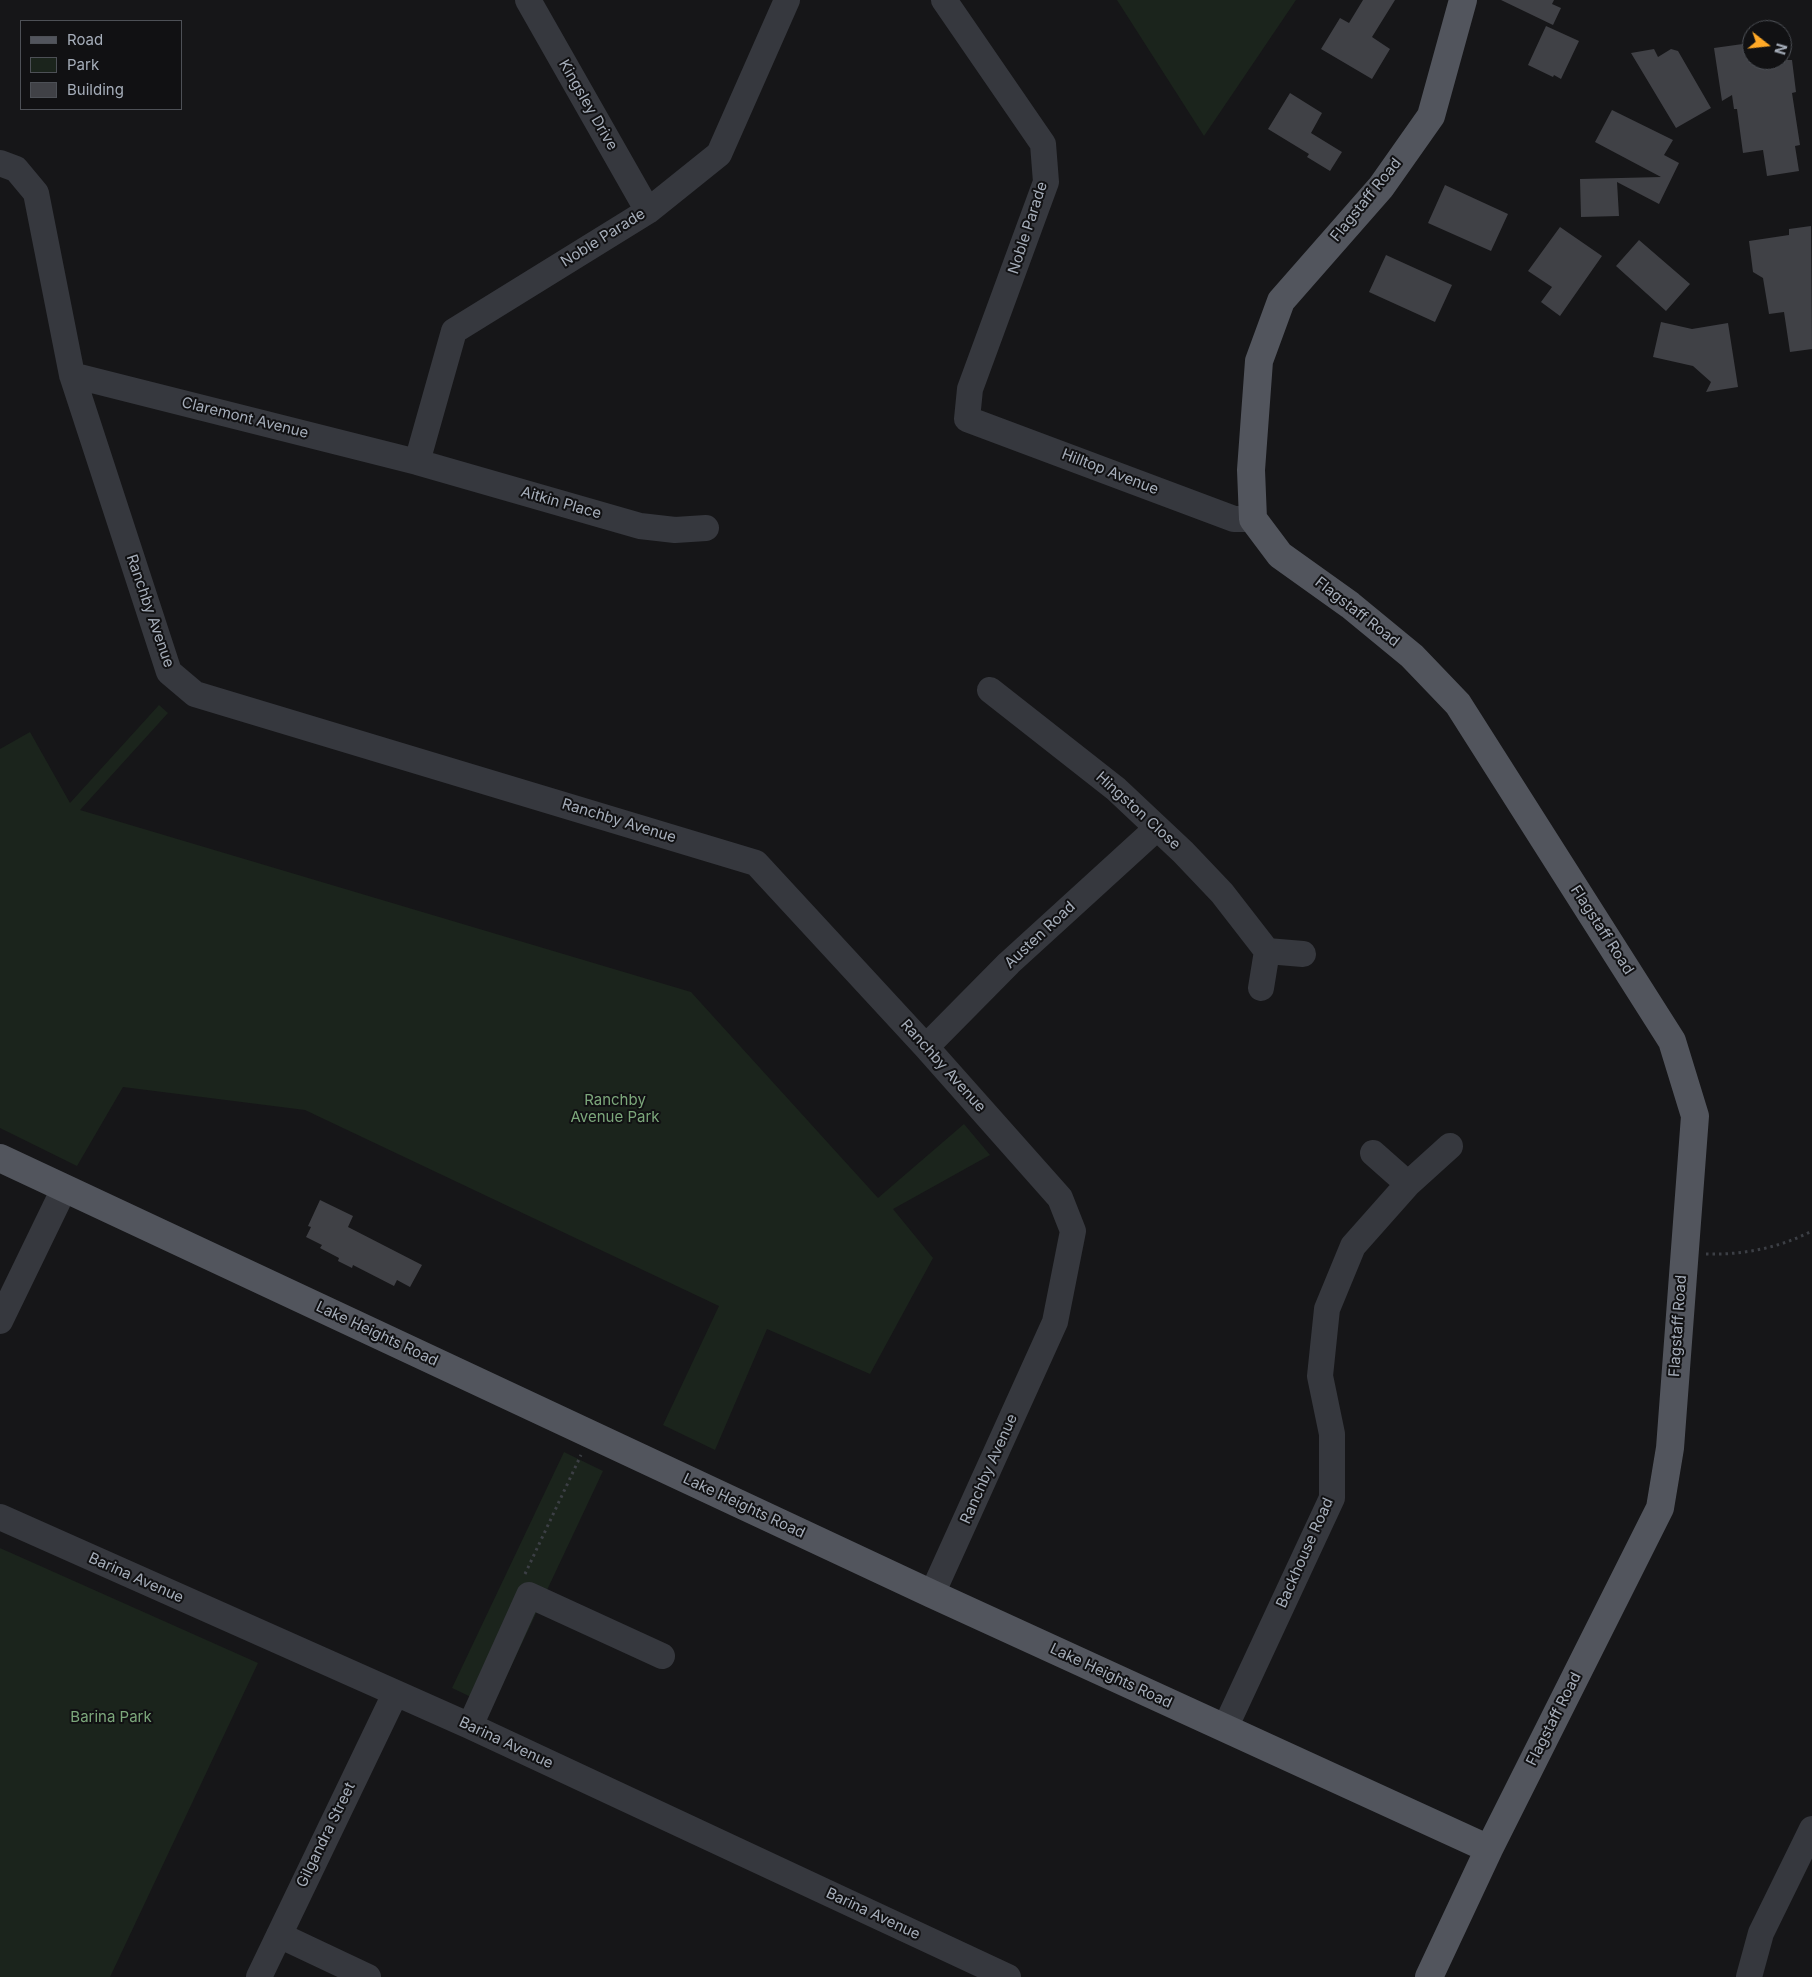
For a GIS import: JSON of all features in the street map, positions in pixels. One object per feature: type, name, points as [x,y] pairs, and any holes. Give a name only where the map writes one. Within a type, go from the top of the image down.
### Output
[{"type":"main road","name":"Flagstaff Road","points":[[1429,1977],[1489,1850],[1660,1508],[1670,1448],[1695,1116],[1672,1041],[1458,704],[1412,656],[1350,604],[1280,555],[1254,519],[1251,470],[1259,361],[1281,301],[1380,187],[1431,116],[1463,0]]},
{"type":"main road","name":"Lake Heights Road","points":[[0,1158],[932,1594],[1489,1850]]},
{"type":"street","name":"Kingsley Drive","points":[[528,0],[648,211]]},
{"type":"street","name":"Noble Parade","points":[[417,462],[454,331],[648,211],[719,154],[788,0]]},
{"type":"street","name":"Noble Parade","points":[[944,0],[1043,144],[1046,182],[970,389],[967,419]]},
{"type":"street","name":"Ranchby Avenue","points":[[0,163],[16,169],[36,193],[72,375],[169,672],[195,694],[756,863],[926,1047],[1060,1198],[1073,1232],[1055,1322],[932,1594]]},
{"type":"street","name":"Claremont Avenue","points":[[72,375],[417,462]]},
{"type":"street","name":"Hilltop Avenue","points":[[967,419],[1234,519],[1254,519]]},
{"type":"street","name":"Aitkin Place","points":[[417,462],[640,526],[675,530],[706,528]]},
{"type":"street","name":"Hingston Close","points":[[990,690],[1116,789],[1222,893],[1267,951]]},
{"type":"street","name":"Austen Road","points":[[926,1047],[1009,963],[1157,828]]},
{"type":"street","points":[[1261,988],[1267,951],[1303,954]]},
{"type":"street","name":"Backhouse Road","points":[[1225,1728],[1332,1498],[1332,1434],[1320,1376],[1327,1309],[1353,1246],[1408,1184],[1450,1146]]},
{"type":"street","points":[[1373,1153],[1408,1184]]},
{"type":"street","points":[[0,1320],[64,1189]]},
{"type":"street","name":"Barina Avenue","points":[[0,1516],[394,1694],[470,1726],[1008,1977]]},
{"type":"street","points":[[470,1726],[529,1595],[662,1656]]},
{"type":"street","name":"Gilgandra Street","points":[[259,1977],[394,1694]]},
{"type":"street","points":[[1749,1977],[1760,1933],[1812,1829]]},
{"type":"street","points":[[279,1935],[368,1977]]},
{"type":"path","points":[[1684,1253],[1722,1254],[1762,1250],[1812,1231]]},
{"type":"green space","points":[[1117,0],[1296,0],[1204,136]]},
{"type":"green space","name":"Ranchby Avenue Park","points":[[159,705],[168,713],[80,810],[691,992],[878,1198],[964,1124],[990,1155],[893,1209],[933,1258],[870,1374],[767,1329],[715,1450],[663,1425],[719,1306],[305,1110],[123,1087],[77,1166],[0,1128],[0,749],[30,732],[70,803]]},
{"type":"green space","points":[[564,1452],[603,1471],[492,1707],[452,1688]]},
{"type":"green space","name":"Barina Park","points":[[0,1548],[258,1663],[110,1977],[0,1977]]},
{"type":"building","points":[[1363,0],[1395,0],[1372,37],[1390,49],[1372,79],[1321,49],[1340,18],[1349,23]]},
{"type":"building","points":[[1501,0],[1554,0],[1552,4],[1561,8],[1553,25]]},
{"type":"building","points":[[1546,26],[1579,41],[1561,79],[1528,65]]},
{"type":"building","points":[[1742,44],[1742,70],[1792,70],[1792,60],[1796,92],[1792,93],[1800,145],[1795,146],[1799,171],[1767,176],[1763,150],[1743,153],[1737,109],[1734,109],[1732,95],[1722,101],[1714,48]]},
{"type":"building","points":[[1654,49],[1658,57],[1671,49],[1678,51],[1711,108],[1676,128],[1631,53]]},
{"type":"building","points":[[1290,93],[1322,113],[1311,133],[1342,152],[1330,171],[1307,157],[1309,154],[1268,129]]},
{"type":"building","points":[[1612,110],[1673,140],[1664,155],[1679,163],[1659,204],[1617,182],[1619,216],[1581,217],[1580,179],[1661,177],[1595,142]]},
{"type":"building","points":[[1445,185],[1508,214],[1491,251],[1428,223]]},
{"type":"building","points":[[1811,226],[1812,349],[1790,352],[1784,312],[1769,314],[1763,278],[1753,272],[1749,241],[1789,235],[1789,229]]},
{"type":"building","points":[[1560,227],[1602,256],[1560,316],[1541,302],[1552,287],[1528,271]]},
{"type":"building","points":[[1639,240],[1690,284],[1666,311],[1616,266]]},
{"type":"building","points":[[1386,255],[1452,285],[1435,322],[1369,292]]},
{"type":"building","points":[[1661,322],[1692,329],[1728,323],[1738,387],[1706,392],[1711,382],[1693,366],[1653,357]]},
{"type":"building","points":[[320,1200],[353,1216],[348,1227],[422,1265],[410,1287],[397,1280],[394,1286],[353,1265],[352,1268],[338,1261],[339,1258],[320,1248],[322,1245],[306,1237],[311,1227],[308,1226]]}]
